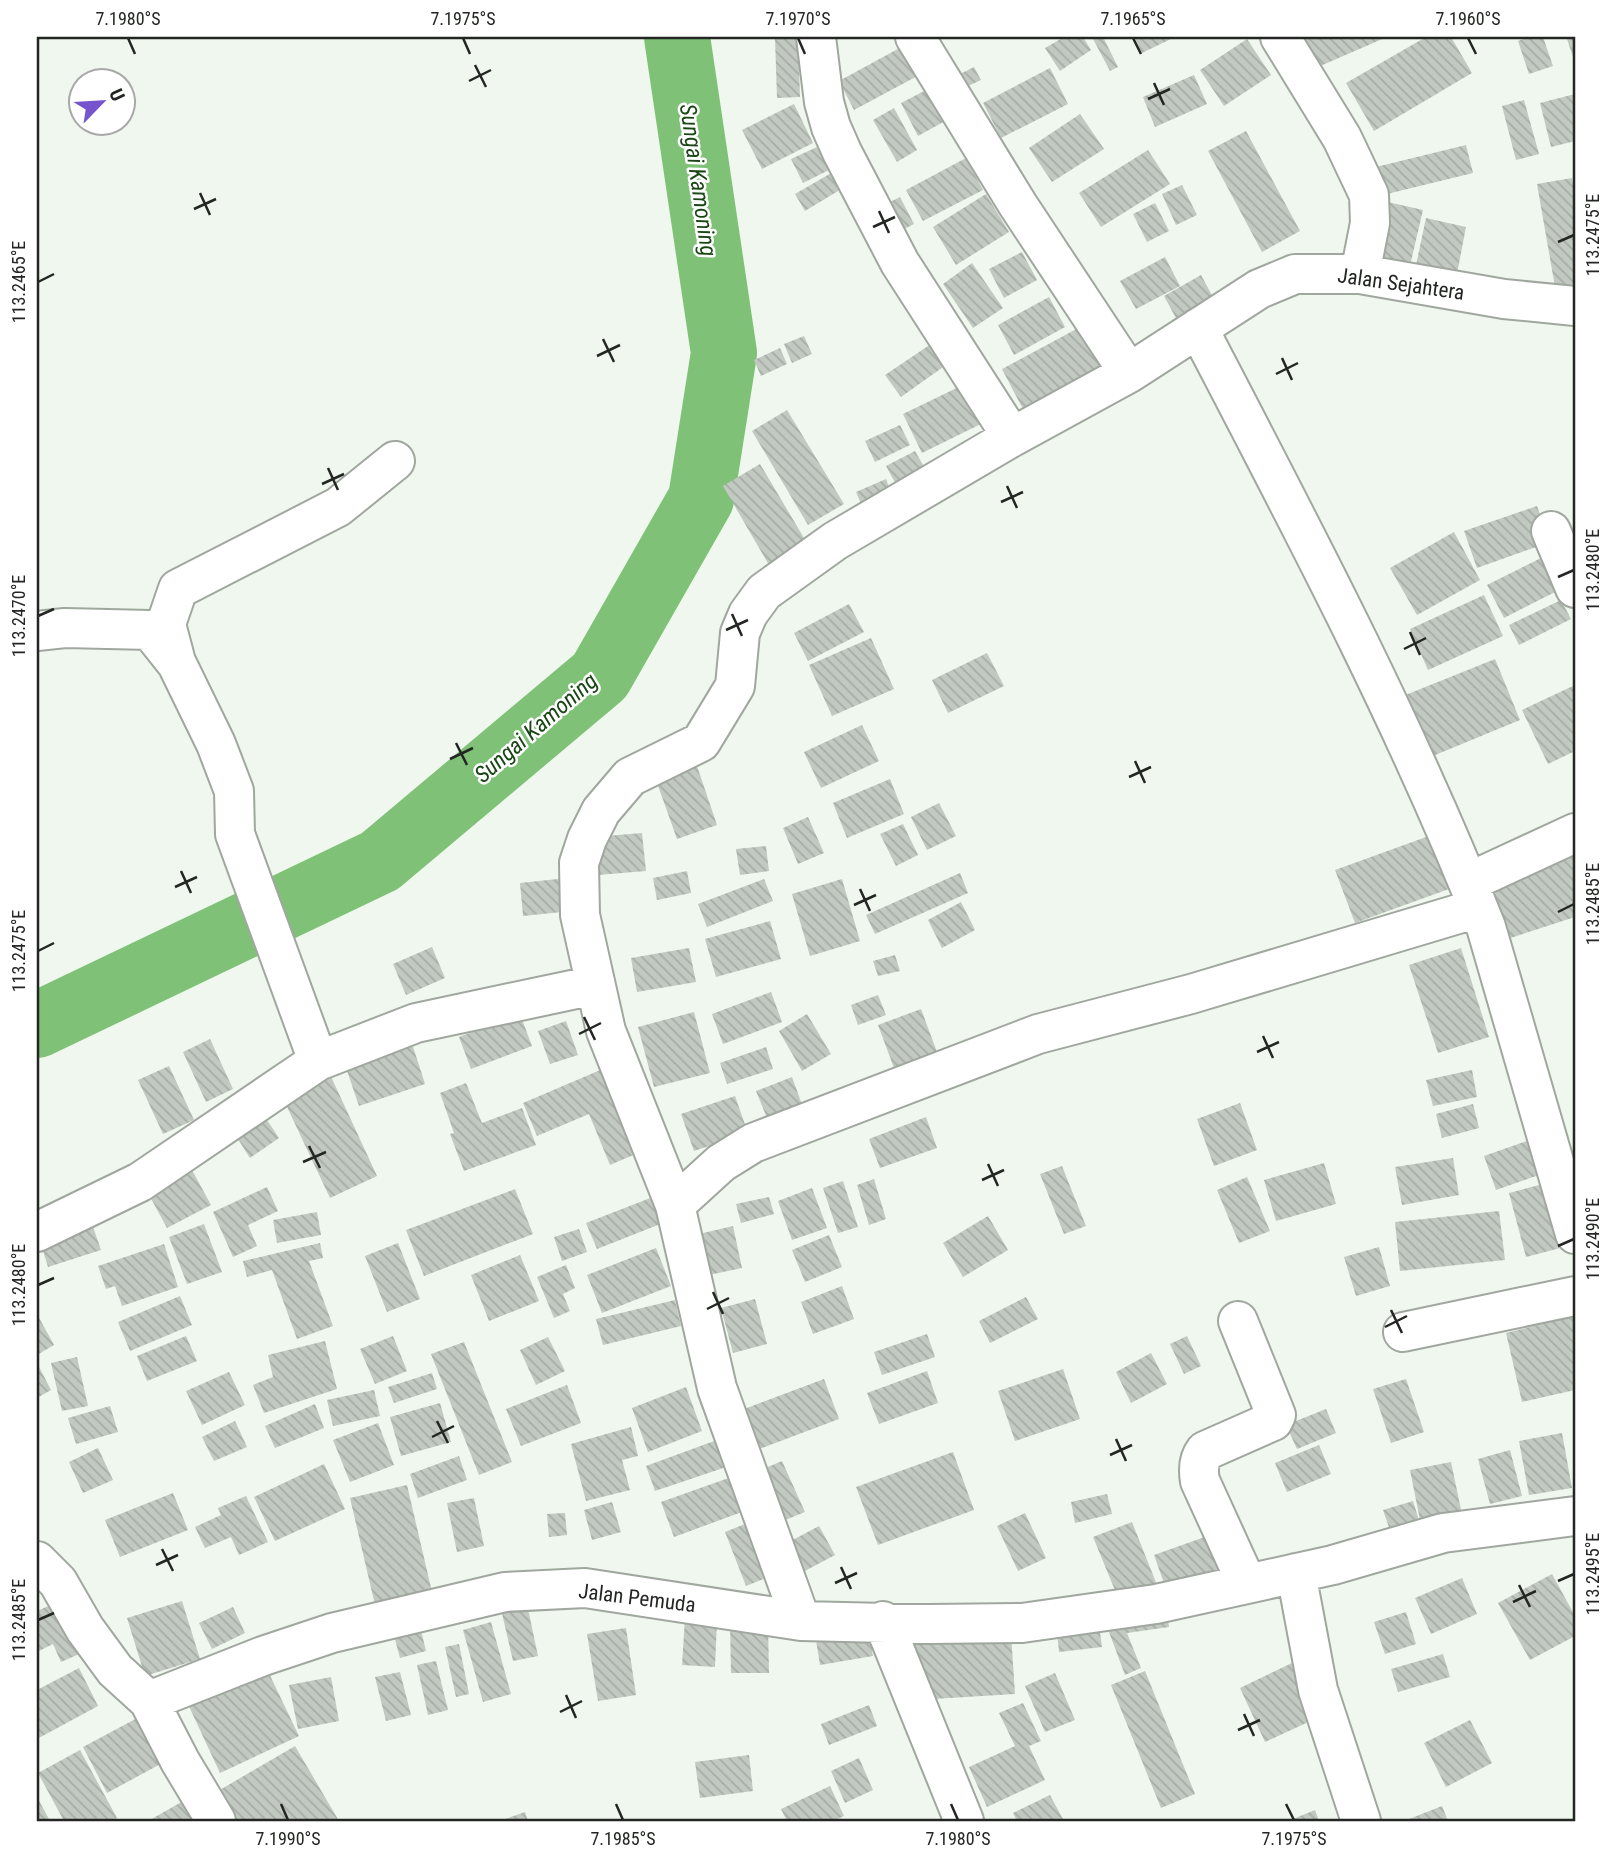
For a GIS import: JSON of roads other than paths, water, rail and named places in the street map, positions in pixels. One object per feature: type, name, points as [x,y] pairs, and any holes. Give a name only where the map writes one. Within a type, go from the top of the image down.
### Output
[{"type":"street","points":[[816,37],[824,102],[842,152],[900,263],[1012,437]]},
{"type":"street","points":[[915,37],[1018,205],[1129,373]]},
{"type":"street","points":[[1280,37],[1342,138],[1369,195],[1370,223],[1360,274]]},
{"type":"street","name":"Jalan Sejahtera","points":[[801,1621],[717,1388],[675,1205],[606,1031],[580,915],[579,863],[601,811],[630,777],[701,742],[735,686],[740,633],[748,614],[764,592],[835,541],[1012,437],[1129,373],[1259,289],[1295,274],[1360,274],[1504,299],[1575,306]]},
{"type":"street","points":[[1198,328],[1351,624],[1474,895],[1575,1234]]},
{"type":"street","points":[[318,1061],[235,834],[234,791],[216,744],[177,664],[166,624],[178,589],[338,507],[396,461]]},
{"type":"street","points":[[1551,531],[1575,588]]},
{"type":"street","points":[[37,631],[65,628],[150,630],[177,664]]},
{"type":"street","points":[[675,1205],[721,1163],[753,1143],[1038,1034],[1191,994],[1474,895],[1575,832]]},
{"type":"street","points":[[37,1232],[140,1182],[318,1061],[416,1023],[596,985]]},
{"type":"street","points":[[1403,1332],[1575,1296]]},
{"type":"street","points":[[1238,1321],[1276,1415],[1273,1421],[1205,1451],[1199,1461],[1199,1473],[1200,1481],[1247,1584]]},
{"type":"street","name":"Jalan Pemuda","points":[[149,1701],[263,1656],[332,1633],[505,1592],[585,1588],[801,1621],[1022,1623],[1156,1604],[1333,1565],[1443,1533],[1575,1516]]},
{"type":"street","points":[[37,1561],[58,1582],[85,1629],[116,1670],[149,1701],[180,1761],[216,1821]]},
{"type":"street","points":[[1296,1573],[1318,1690],[1361,1821]]},
{"type":"street","points":[[883,1621],[964,1821]]},
{"type":"waterway","name":"Sungai Kamoning","points":[[37,1025],[380,861],[600,676],[701,499],[724,353],[677,37]]}]
